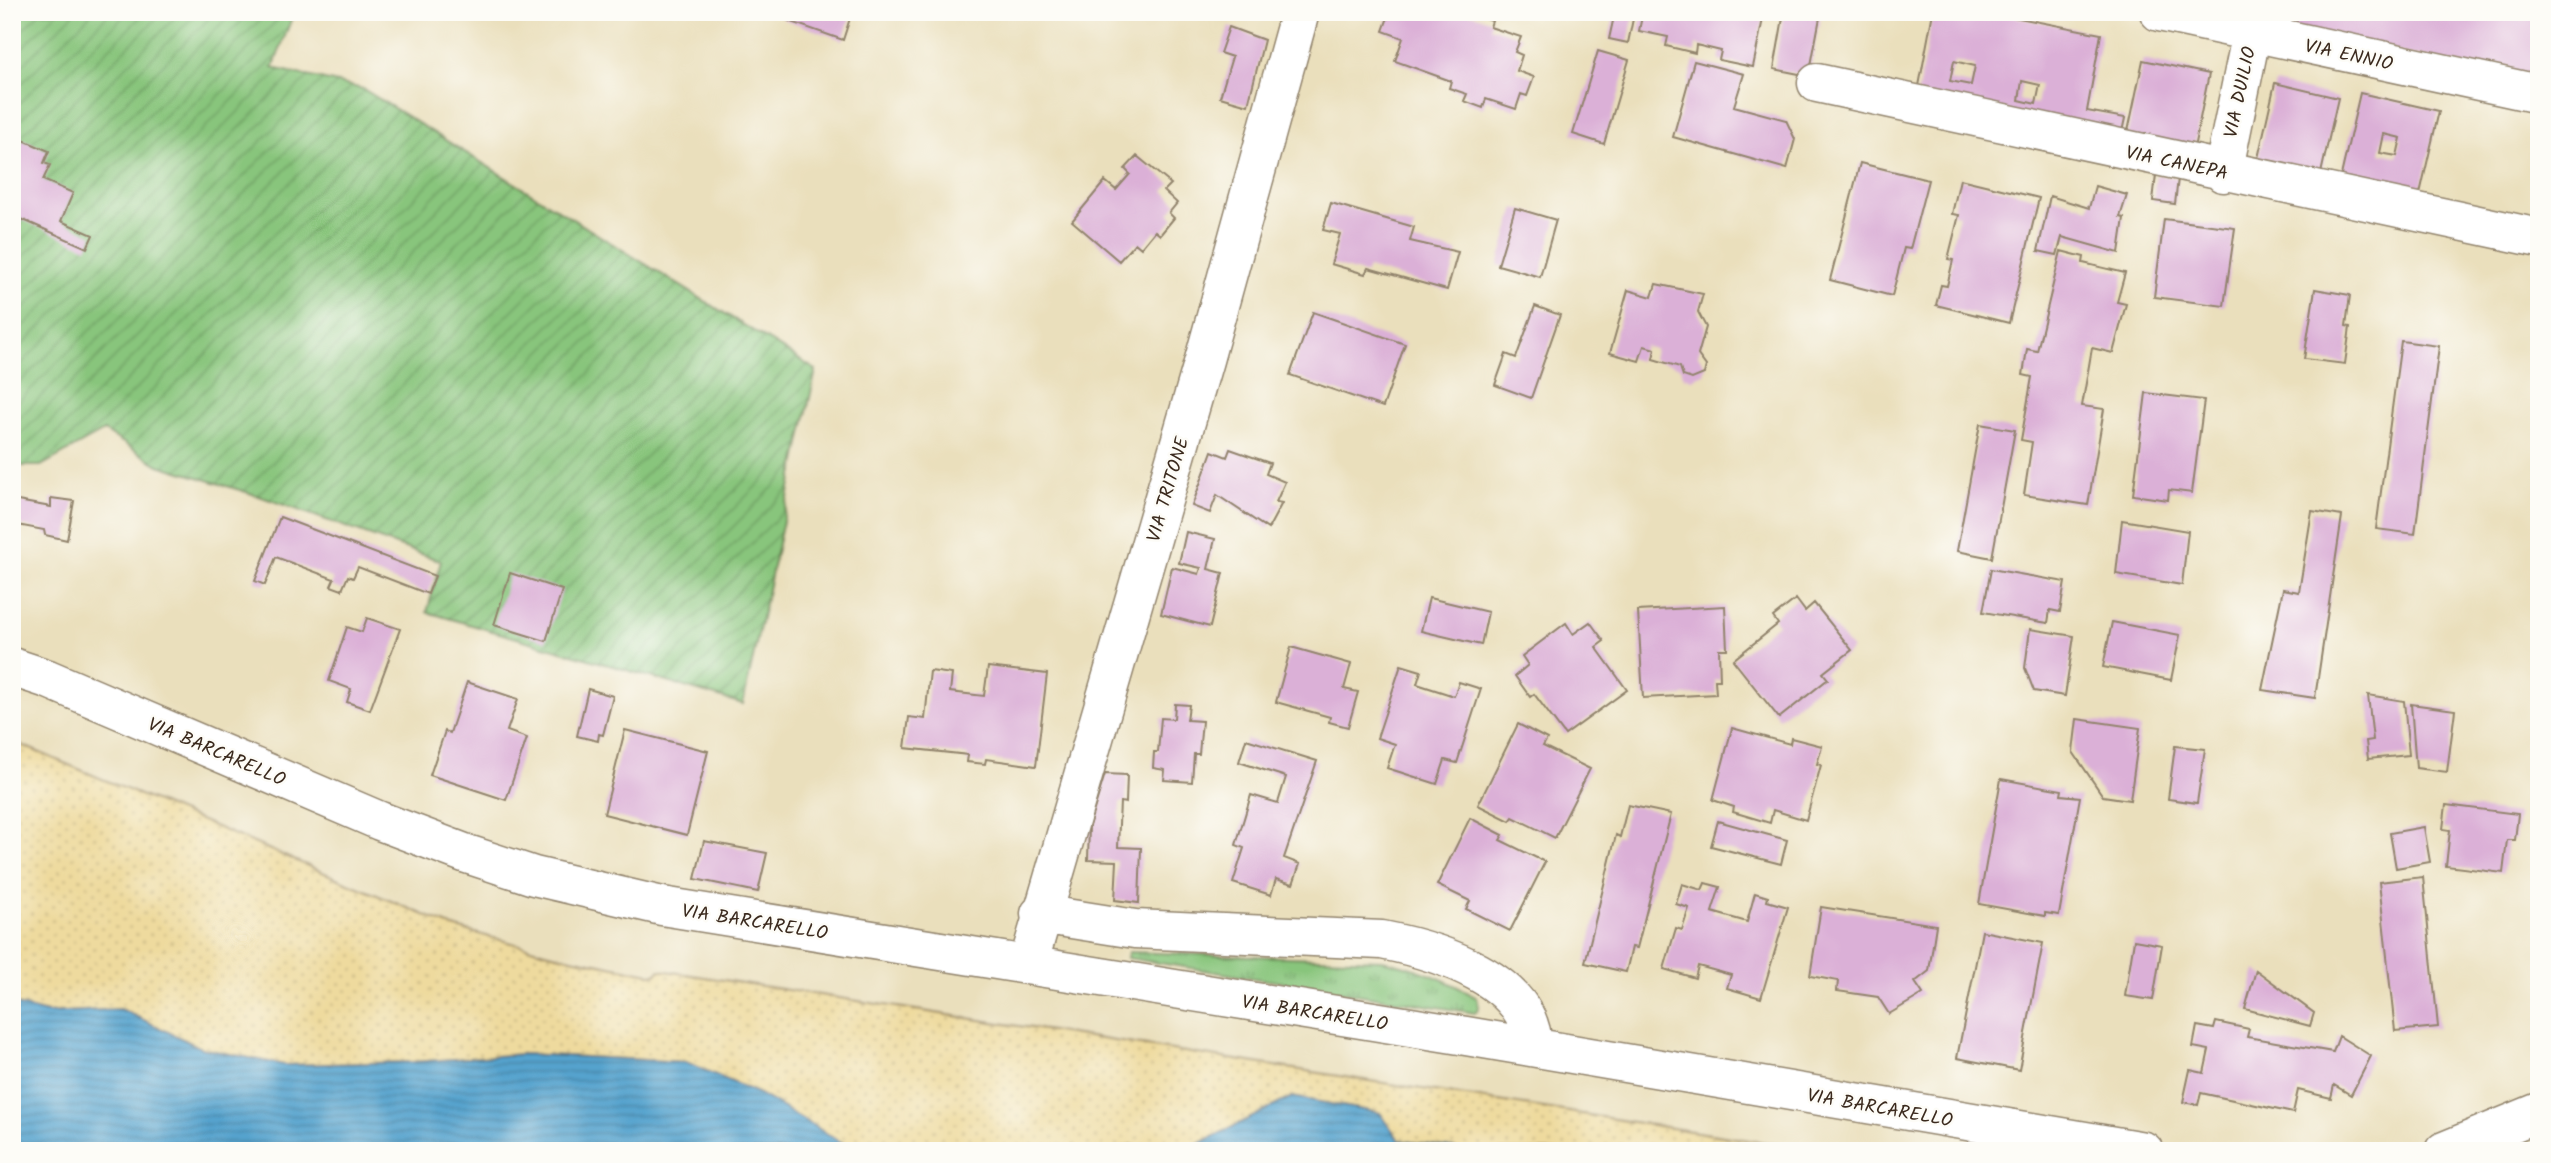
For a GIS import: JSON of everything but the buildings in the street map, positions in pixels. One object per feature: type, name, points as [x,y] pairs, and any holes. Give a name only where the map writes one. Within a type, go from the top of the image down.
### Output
[{"type":"street","name":"VIA TRITONE","points":[[1027,965],[1201,373],[1300,12]]},
{"type":"street","name":"VIA ENNIO","points":[[2159,12],[2254,23],[2539,94]]},
{"type":"street","name":"VIA DUILIO","points":[[2222,173],[2254,23]]},
{"type":"street","name":"VIA CANEPA","points":[[1817,83],[2222,173],[2539,238]]},
{"type":"street","name":"VIA BARCARELLO","points":[[12,667],[48,679],[380,821],[534,877],[662,906],[1534,1047],[2144,1151]]},
{"type":"street","points":[[1040,914],[1135,929],[1382,940],[1414,946],[1504,987],[1524,1010],[1533,1031],[1534,1047]]},
{"type":"street","points":[[2444,1151],[2539,1112]]},
{"type":"green space","points":[[12,12],[294,12],[273,68],[363,89],[816,370],[743,704],[427,612],[441,561],[259,496],[159,465],[104,431],[41,466],[12,466]]},
{"type":"green space","points":[[1128,952],[1382,960],[1419,970],[1455,985],[1477,998],[1479,1007],[1475,1013],[1127,958]]},
{"type":"sand","points":[[12,741],[453,927],[557,955],[654,975],[660,970],[1819,1151],[1469,1151],[1399,1140],[1380,1113],[1292,1097],[1185,1151],[1151,1151],[1131,1145],[1113,1151],[865,1151],[848,1146],[759,1094],[686,1062],[524,1054],[413,1062],[284,1065],[201,1048],[121,1009],[47,1013],[12,1004]]},
{"type":"water","points":[[12,1004],[47,1013],[121,1009],[201,1048],[284,1065],[413,1062],[524,1054],[686,1062],[759,1094],[848,1146],[865,1151],[12,1151]]},
{"type":"water","points":[[1292,1097],[1380,1113],[1399,1140],[1469,1151],[1185,1151]]}]
